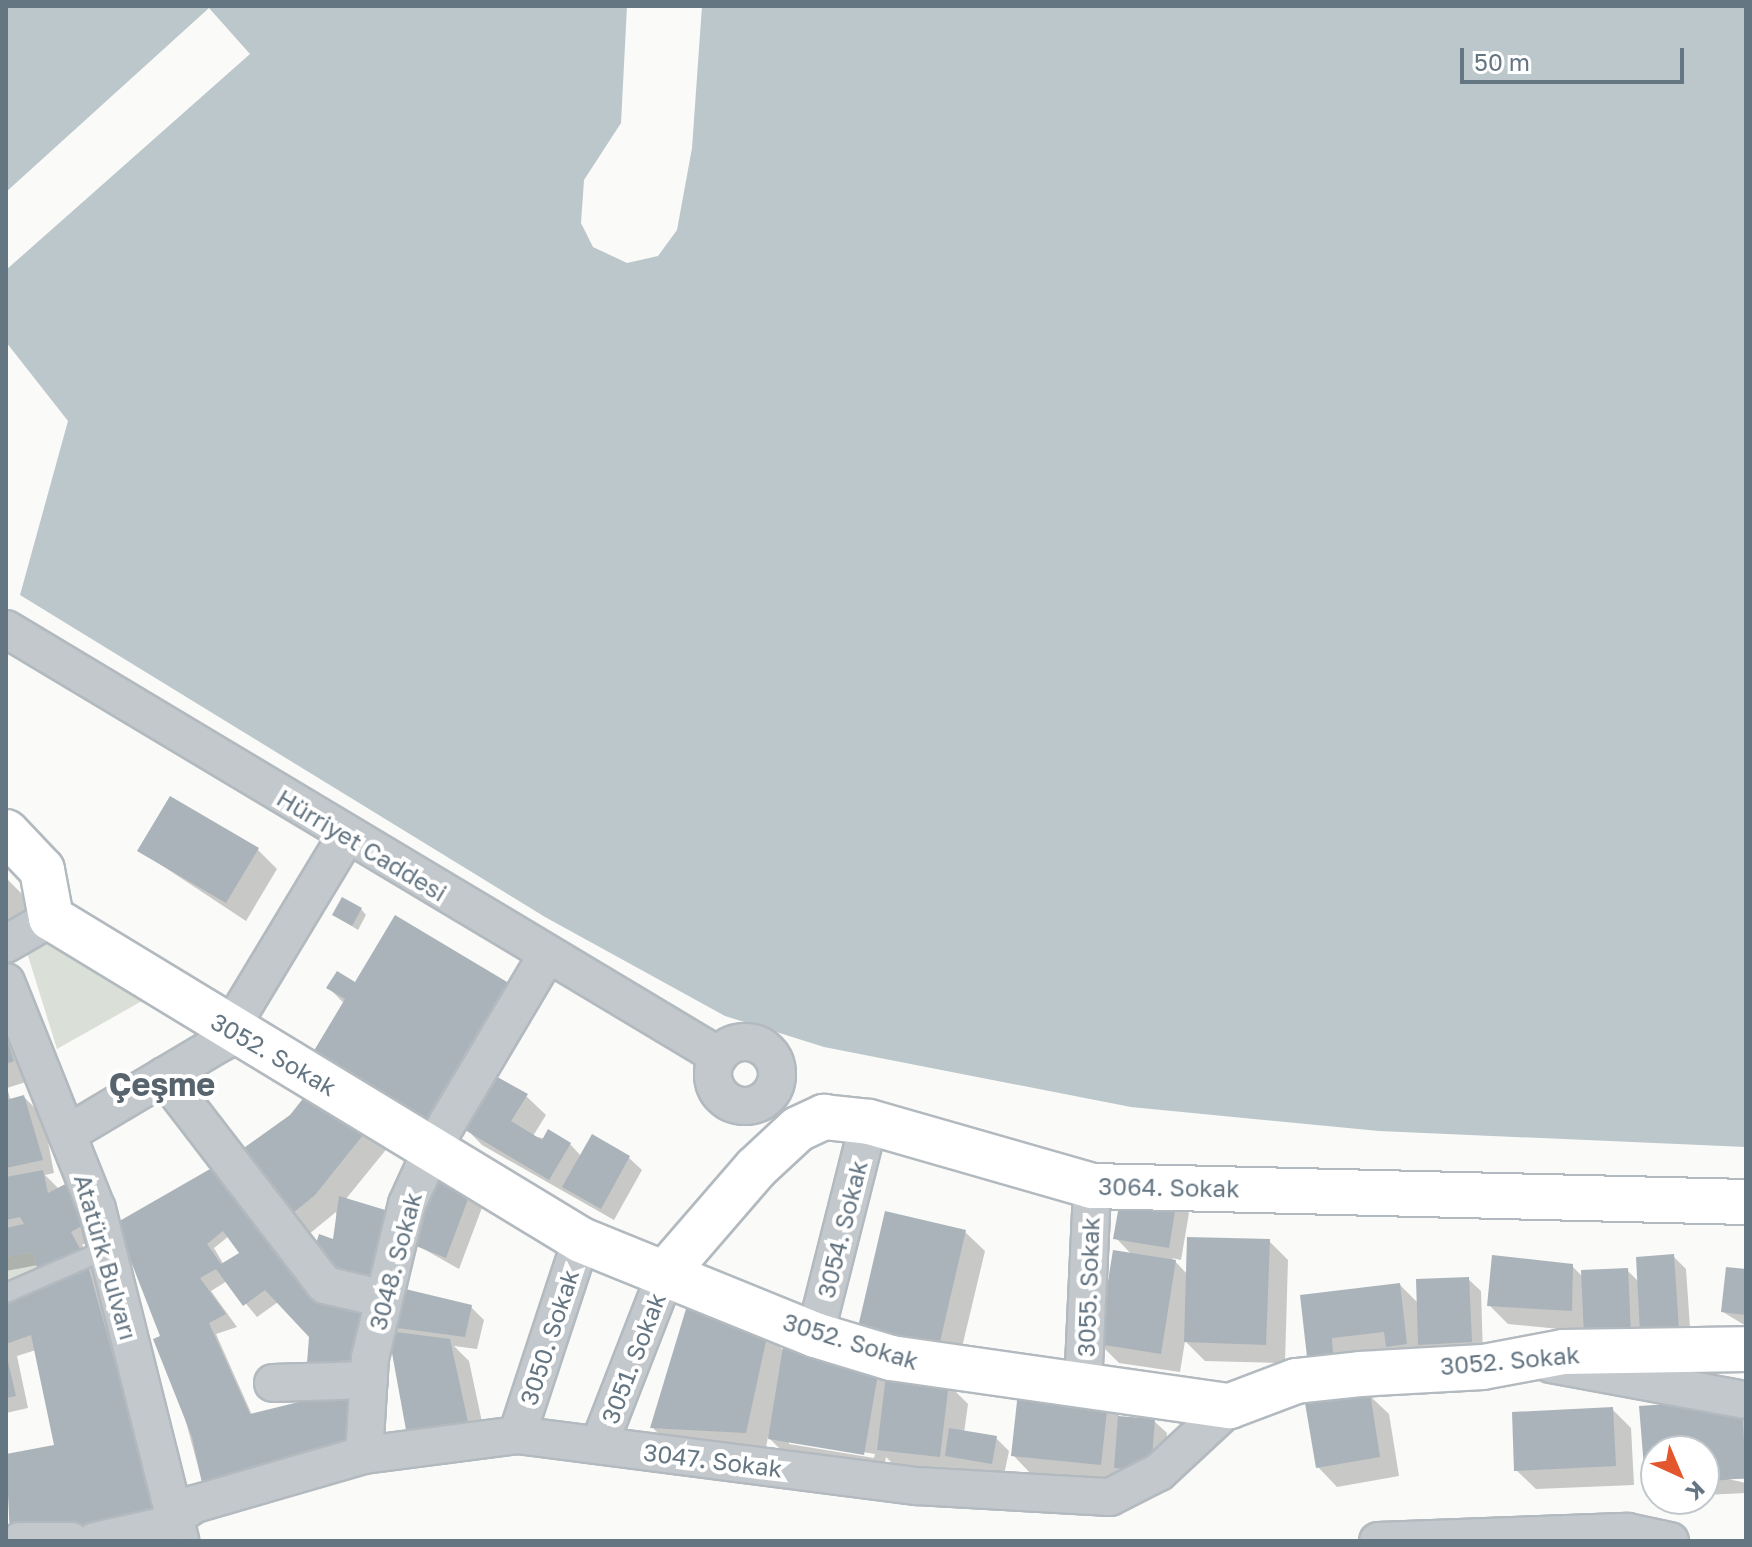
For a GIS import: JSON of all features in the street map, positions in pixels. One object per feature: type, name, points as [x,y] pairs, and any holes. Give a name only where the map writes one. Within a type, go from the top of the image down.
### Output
[{"type":"street","name":"Hürriyet Caddesi","points":[[6,629],[546,957],[719,1056]]},
{"type":"street","points":[[6,832],[42,870],[6,944]]},
{"type":"street","points":[[67,1134],[164,1076],[230,1030],[347,835]]},
{"type":"street","name":"3052. Sokak","points":[[32,887],[230,1030],[433,1147],[581,1240],[667,1271],[815,1335],[891,1358],[1083,1388],[1230,1406],[1296,1381],[1528,1360],[1563,1352],[1746,1349]]},
{"type":"street","name":"3048. Sokak","points":[[364,1455],[369,1380],[381,1298],[407,1204],[433,1147],[546,957]]},
{"type":"street","name":"Atatürk Bulvarı","points":[[6,982],[67,1134],[107,1249],[178,1529]]},
{"type":"street","points":[[164,1076],[325,1285],[381,1298]]},
{"type":"street","name":"3064. Sokak","points":[[667,1271],[798,1129],[824,1117],[869,1122],[1092,1186],[1746,1202]]},
{"type":"street","name":"3054. Sokak","points":[[815,1335],[869,1122]]},
{"type":"street","name":"3055. Sokak","points":[[1083,1388],[1092,1186]]},
{"type":"street","name":"3050. Sokak","points":[[517,1435],[581,1240]]},
{"type":"street","name":"3051. Sokak","points":[[599,1445],[667,1271]]},
{"type":"street","points":[[1528,1360],[1746,1400]]},
{"type":"street","points":[[273,1383],[369,1380]]},
{"type":"street","name":"3047. Sokak","points":[[95,1541],[178,1529],[263,1482],[364,1455],[517,1435],[917,1486],[1110,1497],[1159,1472],[1230,1406]]},
{"type":"street","points":[[1378,1541],[1628,1532],[1670,1541]]},
{"type":"lane","points":[[6,1293],[107,1249]]},
{"type":"shaded area","points":[[6,6],[627,6],[621,123],[584,180],[581,223],[593,247],[627,263],[658,256],[677,230],[692,148],[702,6],[1746,6],[1746,1147],[1379,1131],[1131,1107],[824,1047],[725,1016],[545,917],[20,595],[68,421],[6,342],[6,270],[250,54],[209,8],[6,192]]},
{"type":"shaded area","points":[[42,933],[149,997],[57,1049],[24,943]]},
{"type":"shaded area","points":[[32,1252],[41,1281],[6,1286],[6,1257]]},
{"type":"building","points":[[170,796],[259,848],[226,903],[137,851]]},
{"type":"building","points":[[342,897],[362,908],[352,926],[332,915]]},
{"type":"building","points":[[395,915],[519,989],[432,1132],[309,1059],[345,999],[326,988],[337,971],[355,982]]},
{"type":"building","points":[[6,1037],[14,1061],[6,1064]]},
{"type":"building","points":[[492,1074],[528,1094],[511,1121],[542,1140],[548,1129],[571,1143],[549,1180],[460,1127]]},
{"type":"building","points":[[309,1091],[371,1125],[315,1195],[282,1222],[234,1155],[290,1115]]},
{"type":"building","points":[[24,1095],[43,1160],[6,1168],[6,1100]]},
{"type":"building","points":[[592,1134],[630,1156],[601,1209],[562,1187]]},
{"type":"building","points":[[224,1161],[300,1264],[375,1301],[354,1360],[307,1363],[309,1337],[265,1290],[243,1306],[216,1269],[200,1278],[226,1314],[209,1323],[250,1414],[315,1398],[353,1399],[359,1445],[205,1497],[192,1437],[153,1339],[160,1336],[116,1223]],"holes":[[[223,1231],[239,1253],[221,1264],[207,1244]]]},
{"type":"building","points":[[434,1164],[474,1183],[446,1258],[411,1244]]},
{"type":"building","points":[[43,1170],[48,1193],[75,1179],[92,1220],[71,1232],[85,1258],[41,1281],[32,1252],[6,1257],[6,1228],[24,1224],[20,1217],[6,1220],[6,1177]]},
{"type":"building","points":[[1122,1189],[1177,1199],[1169,1248],[1113,1239]]},
{"type":"building","points":[[339,1196],[392,1212],[370,1286],[339,1277],[315,1247],[319,1234],[333,1239]]},
{"type":"building","points":[[885,1211],[966,1230],[939,1346],[858,1327]]},
{"type":"building","points":[[1187,1237],[1270,1239],[1266,1345],[1184,1342]]},
{"type":"building","points":[[1113,1250],[1176,1260],[1161,1354],[1098,1344]]},
{"type":"building","points":[[1674,1254],[1679,1330],[1640,1332],[1636,1257]]},
{"type":"building","points":[[1492,1255],[1573,1264],[1572,1311],[1487,1306]]},
{"type":"building","points":[[88,1266],[158,1517],[73,1538],[10,1536],[6,1454],[54,1445],[31,1335],[6,1344],[6,1301]]},
{"type":"building","points":[[1726,1267],[1746,1269],[1746,1315],[1721,1312]]},
{"type":"building","points":[[1628,1268],[1631,1334],[1584,1336],[1581,1270]]},
{"type":"building","points":[[1469,1277],[1472,1342],[1418,1345],[1416,1279]]},
{"type":"building","points":[[1400,1283],[1407,1344],[1386,1347],[1384,1332],[1332,1338],[1333,1354],[1307,1357],[1300,1295]]},
{"type":"building","points":[[401,1288],[472,1305],[465,1337],[390,1327]]},
{"type":"building","points":[[692,1289],[768,1332],[746,1433],[650,1428]]},
{"type":"building","points":[[388,1331],[450,1339],[468,1422],[406,1430]]},
{"type":"building","points":[[783,1347],[880,1362],[864,1455],[768,1439]]},
{"type":"building","points":[[6,1353],[16,1396],[6,1398]]},
{"type":"building","points":[[886,1375],[949,1382],[940,1457],[877,1450]]},
{"type":"building","points":[[1018,1392],[1108,1401],[1101,1465],[1011,1456]]},
{"type":"building","points":[[1370,1393],[1380,1457],[1316,1468],[1305,1403]]},
{"type":"building","points":[[1700,1402],[1705,1411],[1742,1407],[1746,1478],[1720,1480],[1720,1435],[1641,1435],[1639,1406]]},
{"type":"building","points":[[1613,1407],[1616,1466],[1514,1471],[1512,1412]]},
{"type":"building","points":[[1118,1416],[1155,1419],[1151,1471],[1114,1468]]},
{"type":"building","points":[[949,1428],[997,1436],[992,1464],[945,1456]]},
{"type":"district","name":"Çeşme","points":[[162,1084]]}]
